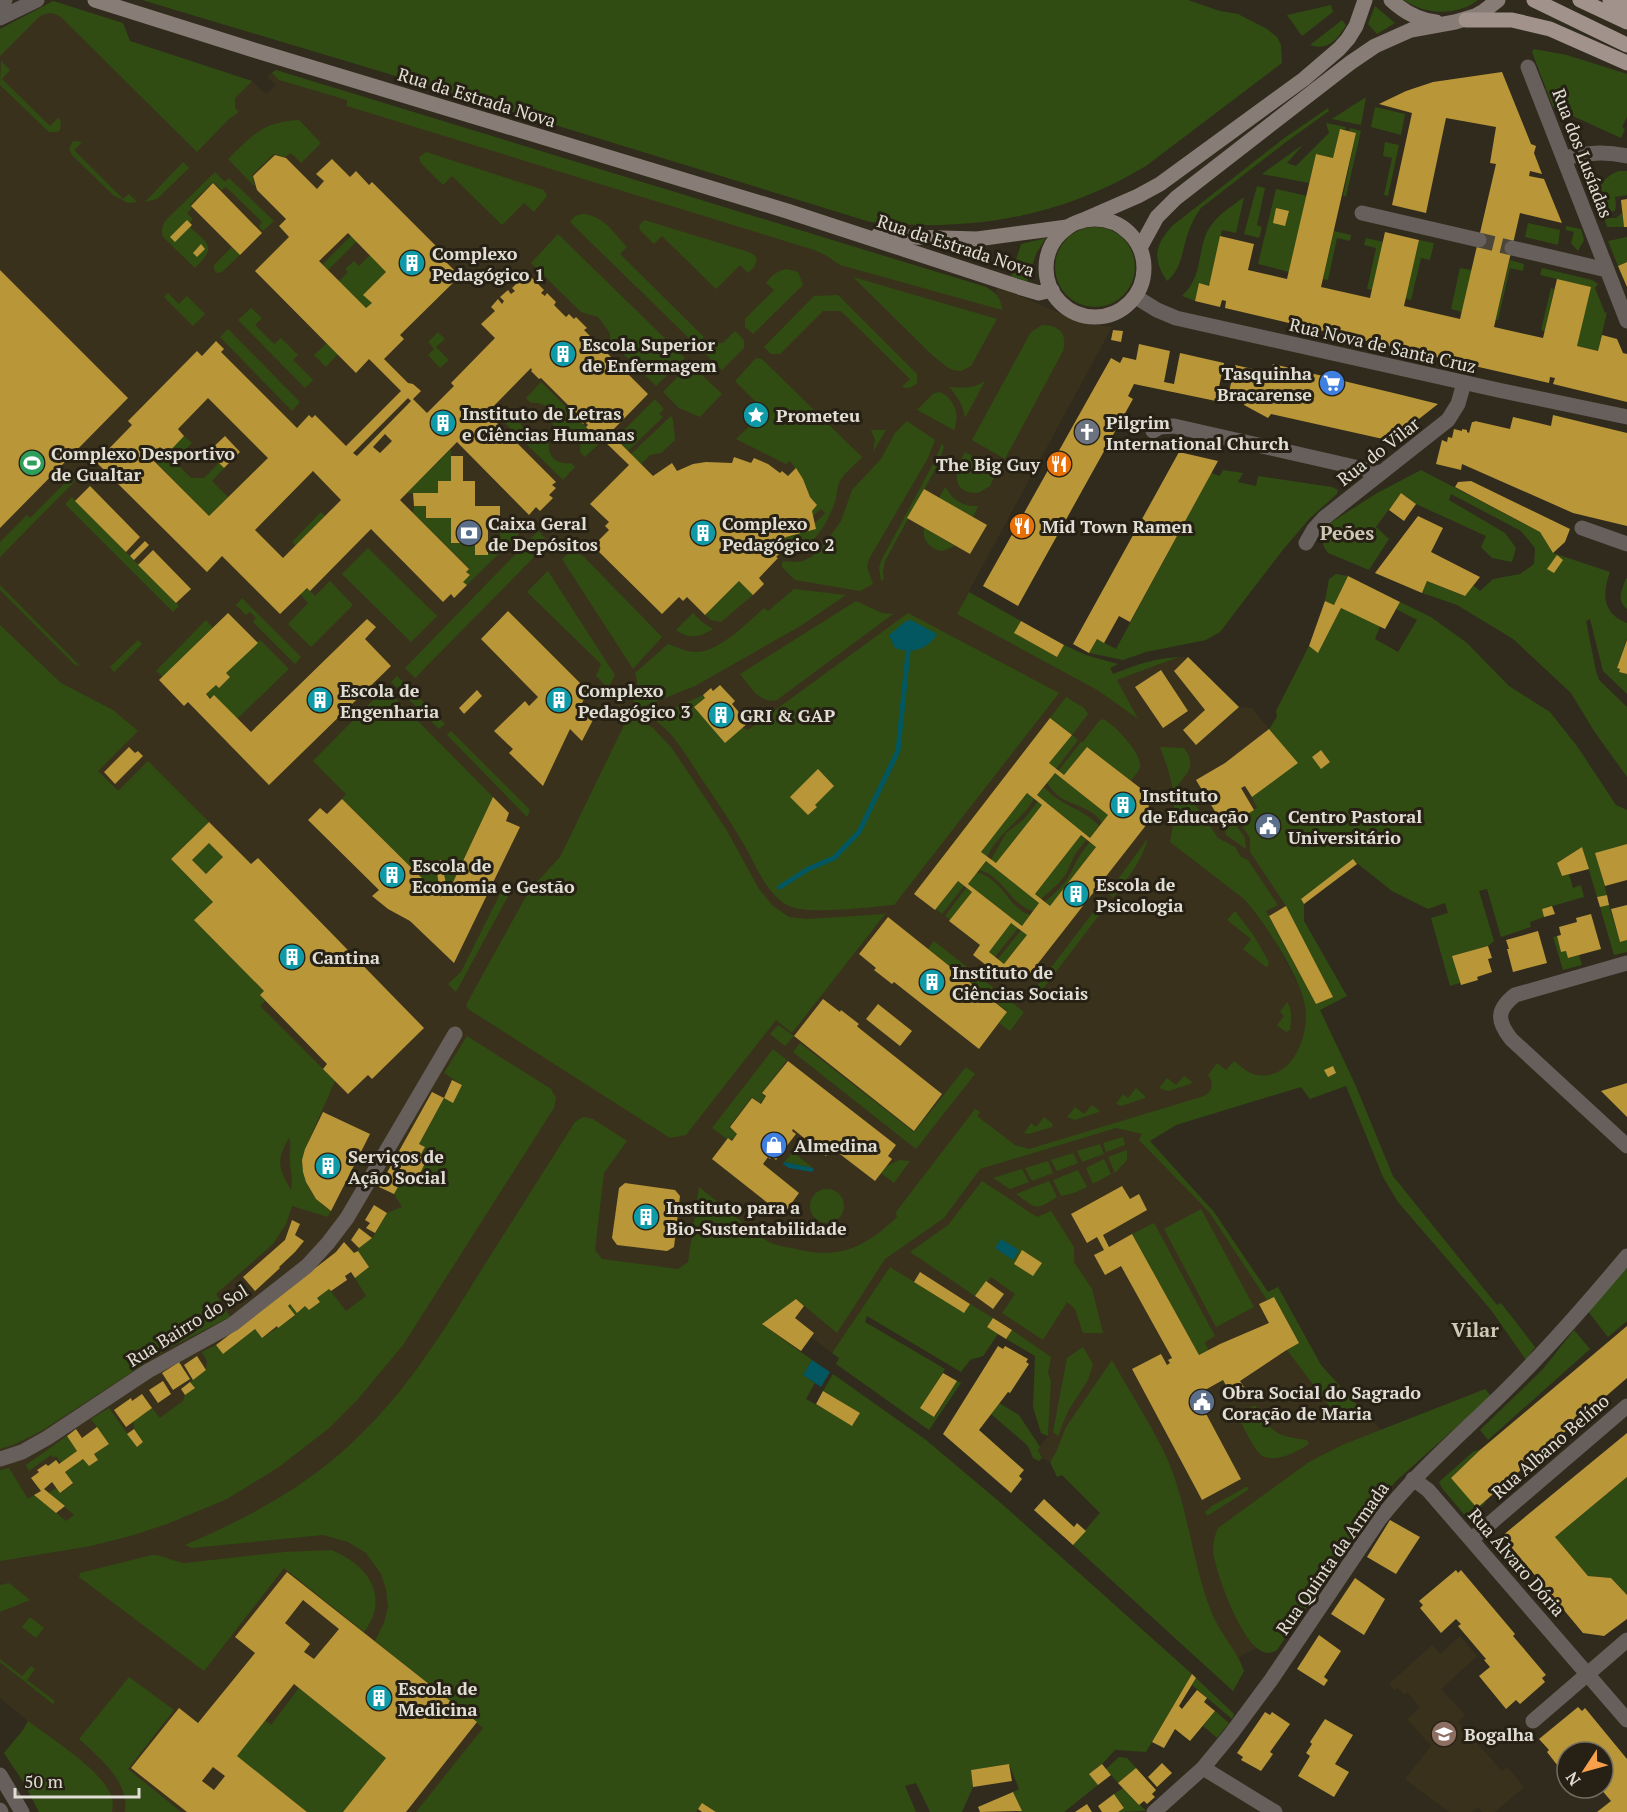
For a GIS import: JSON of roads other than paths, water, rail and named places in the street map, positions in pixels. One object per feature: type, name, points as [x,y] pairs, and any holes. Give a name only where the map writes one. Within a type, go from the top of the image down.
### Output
[{"type":"main road","name":"Rua da Estrada Nova","points":[[95,0],[787,211],[1022,288],[1039,293],[1052,290]]},
{"type":"main road","points":[[1083,220],[1102,219],[1118,224],[1131,234],[1140,248],[1145,263],[1142,282],[1136,297],[1119,311],[1106,316],[1092,317],[1079,314],[1067,308],[1057,298],[1047,279],[1046,264],[1049,250],[1056,237],[1067,227],[1160,184],[1304,79],[1348,39],[1356,26],[1365,0]]},
{"type":"main road","points":[[1391,0],[1409,14],[1420,19],[1445,23]]},
{"type":"main road","points":[[1466,20],[1484,11],[1498,0]]},
{"type":"main road","points":[[1534,0],[1627,45]]},
{"type":"main road","points":[[1580,0],[1627,22]]},
{"type":"main road","points":[[1610,0],[1627,8]]},
{"type":"main road","points":[[1140,248],[1157,217],[1176,198],[1350,63],[1382,42],[1411,30],[1466,20],[1512,20],[1550,28],[1627,63]]},
{"type":"main road","name":"Rua da Estrada Nova","points":[[848,231],[910,237],[977,239],[1067,227]]},
{"type":"street","points":[[0,8],[5,0]]},
{"type":"street","points":[[0,18],[37,0]]},
{"type":"street","name":"Rua dos Lusíadas","points":[[1528,67],[1627,321]]},
{"type":"street","points":[[1564,158],[1587,153],[1609,152],[1627,156]]},
{"type":"street","points":[[1362,213],[1479,240]]},
{"type":"street","points":[[1512,248],[1607,270]]},
{"type":"street","name":"Rua Nova de Santa Cruz","points":[[1136,297],[1176,318],[1627,417]]},
{"type":"street","name":"Rua do Vilar","points":[[1305,543],[1324,518],[1448,420],[1458,404],[1464,383]]},
{"type":"street","points":[[1153,431],[1160,427],[1174,426],[1381,473]]},
{"type":"street","points":[[1582,528],[1627,544]]},
{"type":"street","points":[[1625,1144],[1511,1039],[1500,1021],[1501,1010],[1515,995],[1627,963]]},
{"type":"street","name":"Rua Bairro do Sol","points":[[0,1459],[22,1452],[47,1438],[148,1371],[233,1324],[307,1266],[346,1218],[455,1034]]},
{"type":"street","name":"Rua Quinta da Armada","points":[[1154,1812],[1203,1768],[1271,1680],[1379,1520],[1413,1479],[1502,1394],[1627,1256]]},
{"type":"street","name":"Rua Albano Belíno","points":[[1472,1539],[1627,1406]]},
{"type":"street","name":"Rua Álvaro Dória","points":[[1413,1479],[1428,1490],[1472,1539],[1627,1720]]},
{"type":"street","points":[[1533,1721],[1627,1640]]},
{"type":"street","points":[[1203,1768],[1275,1812]]},
{"type":"street","points":[[0,1774],[22,1812]]},
{"type":"water","points":[[911,620],[937,634],[929,644],[919,649],[907,651],[895,648],[889,635],[906,621]]},
{"type":"water","points":[[784,1162],[814,1169],[812,1172],[789,1168],[783,1164]]},
{"type":"water","points":[[1001,1239],[1019,1250],[1013,1260],[995,1248]]},
{"type":"water","points":[[812,1360],[830,1372],[821,1387],[803,1375]]},
{"type":"waterway","points":[[780,887],[808,869],[834,858],[859,832],[898,751],[908,652]]},
{"type":"tunnel","points":[[1479,240],[1512,248]]},
{"type":"place","name":"Complexo Pedagógico 1","points":[[412,263]]},
{"type":"place","name":"Escola Superior de Enfermagem","points":[[563,354]]},
{"type":"place","name":"Tasquinha Bracarense","points":[[1332,383]]},
{"type":"place","name":"Prometeu","points":[[756,415]]},
{"type":"place","name":"Instituto de Letras e Ciências Humanas","points":[[443,423]]},
{"type":"place","name":"Pilgrim International Church","points":[[1087,432]]},
{"type":"place","name":"Complexo Desportivo de Gualtar","points":[[32,463]]},
{"type":"place","name":"The Big Guy","points":[[1059,464]]},
{"type":"place","name":"Mid Town Ramen","points":[[1022,526]]},
{"type":"place","name":"Caixa Geral de Depósitos","points":[[469,533]]},
{"type":"place","name":"Complexo Pedagógico 2","points":[[703,533]]},
{"type":"place","name":"Escola de Engenharia","points":[[320,700]]},
{"type":"place","name":"Complexo Pedagógico 3","points":[[559,700]]},
{"type":"place","name":"GRI & GAP","points":[[721,715]]},
{"type":"place","name":"Instituto de Educação","points":[[1123,805]]},
{"type":"place","name":"Centro Pastoral Universitário","points":[[1268,826]]},
{"type":"place","name":"Escola de Economia e Gestão","points":[[392,875]]},
{"type":"place","name":"Escola de Psicologia","points":[[1076,894]]},
{"type":"place","name":"Cantina","points":[[292,957]]},
{"type":"place","name":"Instituto de Ciências Sociais","points":[[932,982]]},
{"type":"place","name":"Almedina","points":[[774,1145]]},
{"type":"place","name":"Serviços de Ação Social","points":[[328,1166]]},
{"type":"place","name":"Instituto para a Bio-Sustentabilidade","points":[[646,1217]]},
{"type":"place","name":"Obra Social do Sagrado Coração de Maria","points":[[1202,1402]]},
{"type":"place","name":"Escola de Medicina","points":[[379,1698]]},
{"type":"place","name":"Bogalha","points":[[1444,1734]]},
{"type":"district","name":"Peões","points":[[1347,532]]},
{"type":"district","name":"Vilar","points":[[1475,1329]]}]
